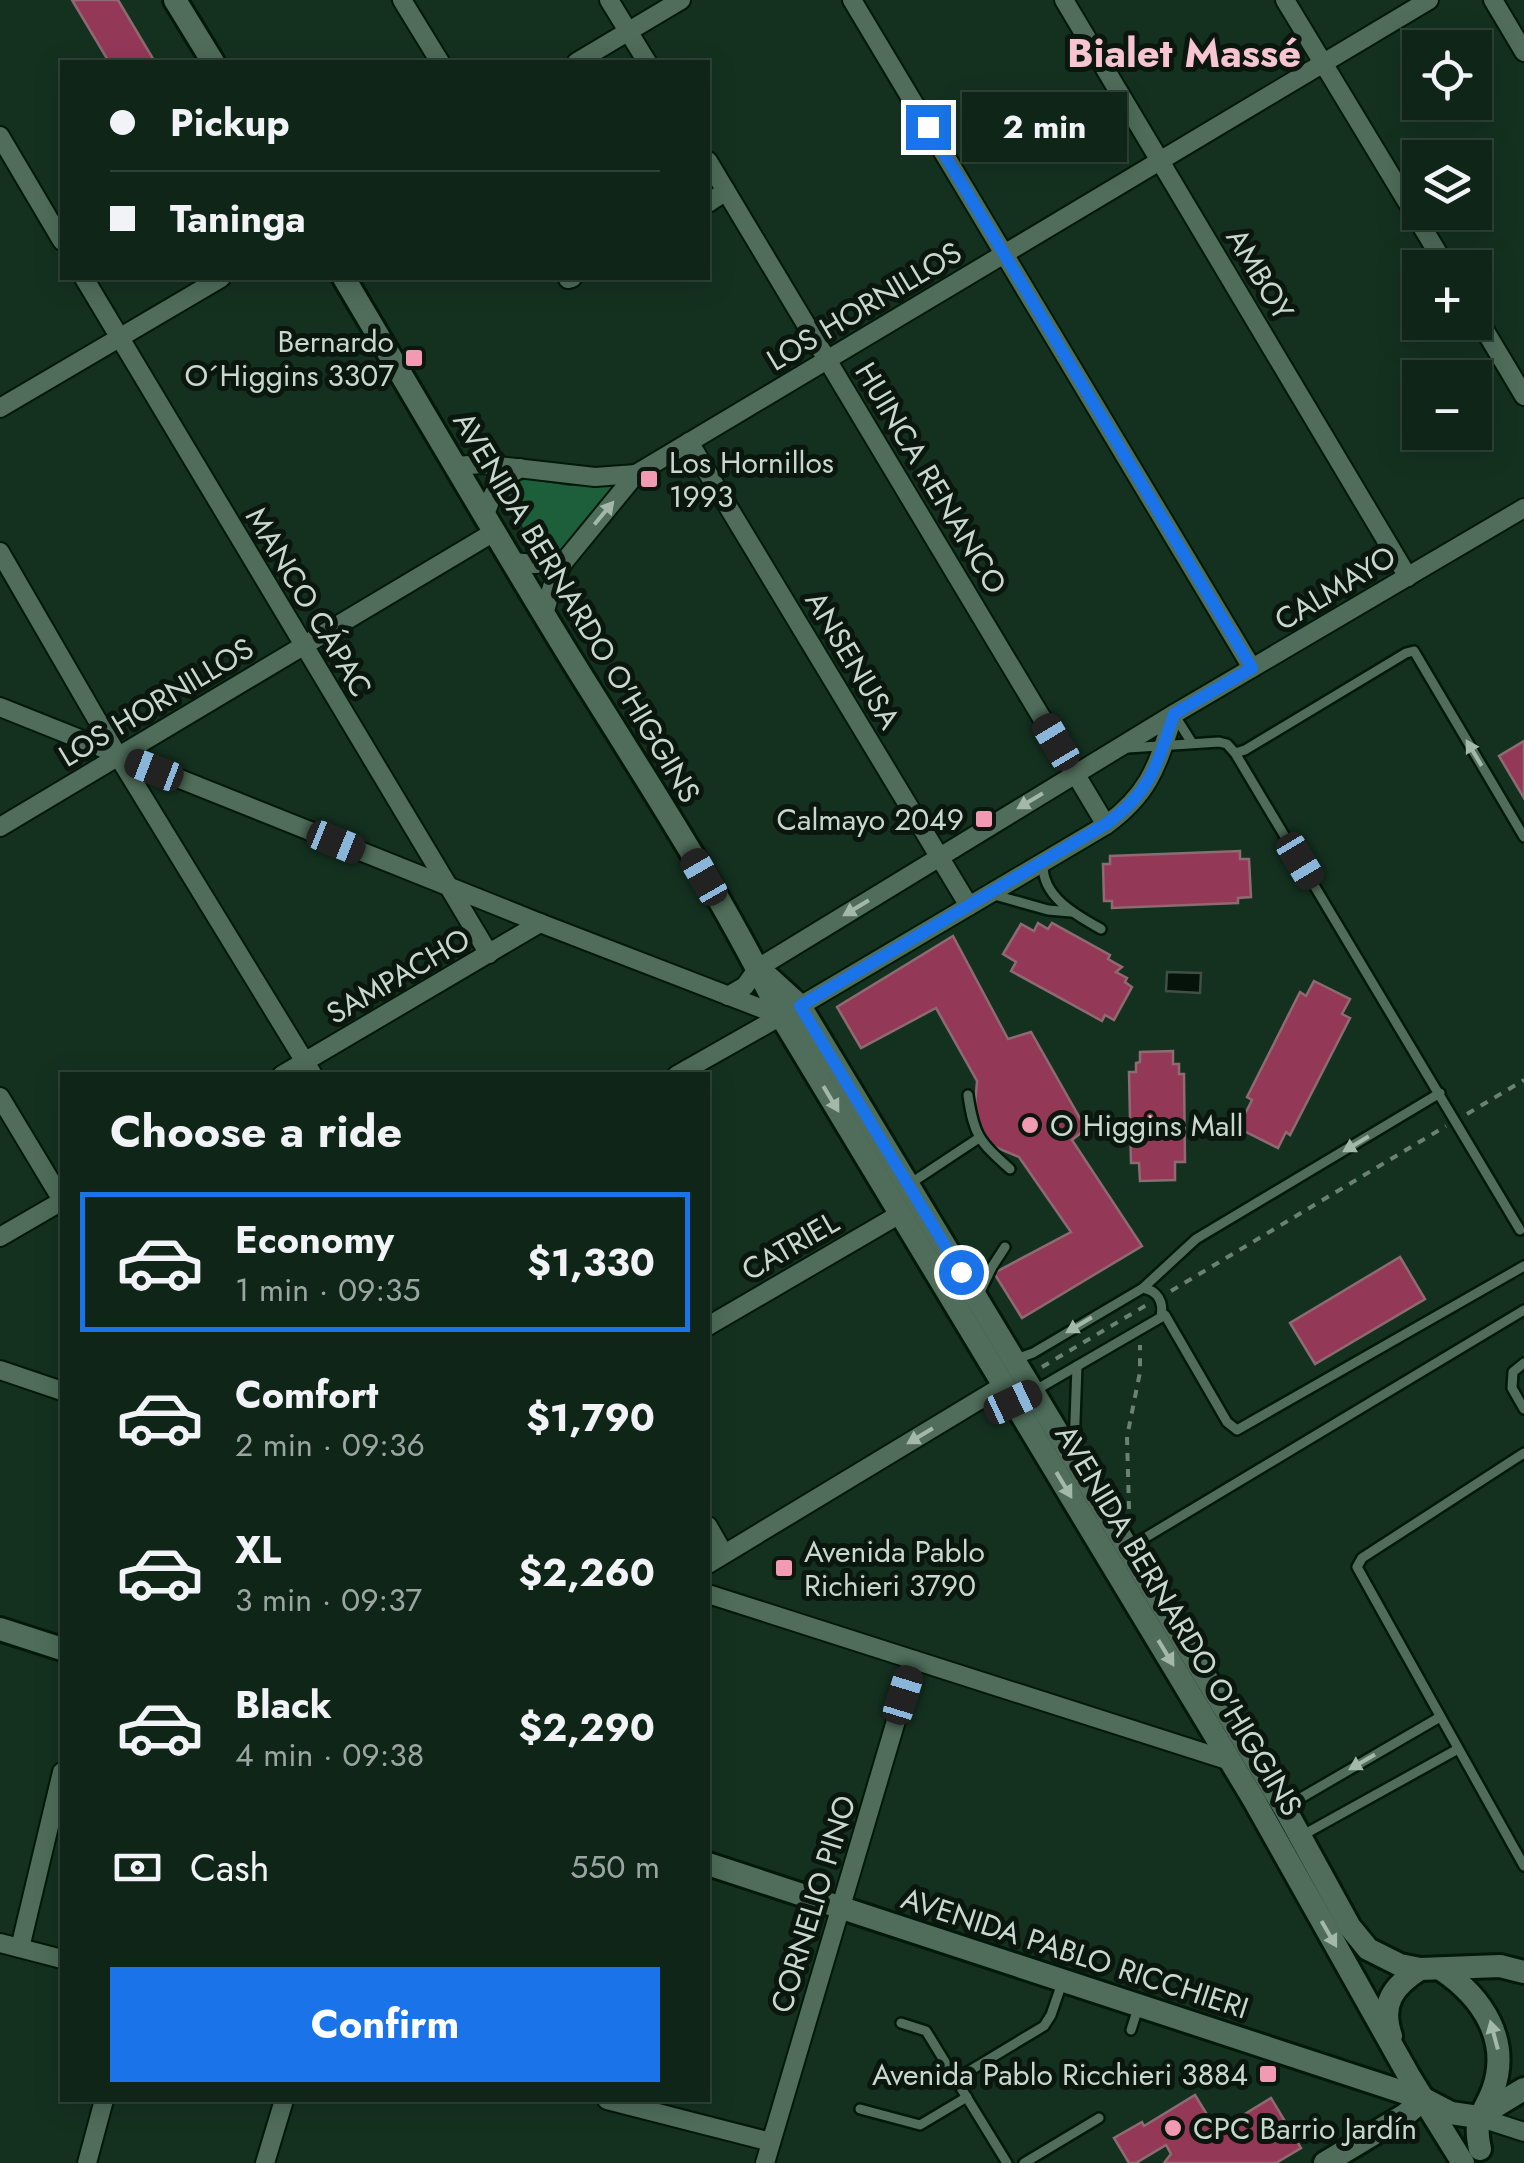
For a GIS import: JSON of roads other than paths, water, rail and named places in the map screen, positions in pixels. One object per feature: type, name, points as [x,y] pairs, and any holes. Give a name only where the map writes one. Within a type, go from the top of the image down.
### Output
[{"type":"main road","points":[[175,0],[212,60]]},
{"type":"main road","name":"AVENIDA BERNARDO O'HIGGINS","points":[[345,280],[758,968],[790,1011],[1017,1393],[1254,1800],[1396,2054],[1424,2099],[1477,2158]]},
{"type":"main road","name":"AVENIDA BERNARDO O'HIGGINS","points":[[899,1198],[977,1298],[1014,1360],[1017,1393],[1074,1459],[1284,1807],[1359,1941],[1380,1957],[1400,1965],[1431,1969]]},
{"type":"main road","points":[[0,1628],[60,1648]]},
{"type":"main road","points":[[1254,1800],[1282,1832],[1300,1837]]},
{"type":"main road","name":"AVENIDA PABLO RICCHIERI","points":[[710,1865],[1424,2099]]},
{"type":"main road","points":[[1396,2054],[1388,2027],[1388,2002],[1396,1986],[1431,1969],[1500,1966],[1524,1972]]},
{"type":"main road","points":[[1431,1969],[1464,1986],[1488,2016],[1496,2034],[1499,2072],[1492,2094],[1478,2116]]},
{"type":"main road","points":[[1325,2163],[1424,2099],[1451,2113],[1478,2116],[1524,2089]]},
{"type":"main road","name":"AVENIDA BERNARDO O'HIGGINS","points":[[1477,2158],[1478,2116]]},
{"type":"street","points":[[402,0],[439,60]]},
{"type":"street","points":[[609,0],[646,60]]},
{"type":"street","points":[[580,60],[681,0]]},
{"type":"street","points":[[852,0],[1252,668]]},
{"type":"street","name":"AMBOY","points":[[1064,0],[1408,576]]},
{"type":"street","points":[[1285,0],[1435,250]]},
{"type":"street","name":"LOS HORNILLOS","points":[[544,614],[562,562],[636,474],[1430,0]]},
{"type":"street","points":[[1492,0],[1524,52]]},
{"type":"street","points":[[0,136],[60,238]]},
{"type":"street","name":"HUINCA RENANCO","points":[[710,164],[1106,824]]},
{"type":"street","points":[[710,201],[726,191]]},
{"type":"street","name":"MANCO CÁPAC","points":[[85,280],[489,954]]},
{"type":"street","points":[[0,408],[218,280]]},
{"type":"street","points":[[1491,340],[1524,396]]},
{"type":"street","name":"ANSENUSA","points":[[689,442],[969,906]]},
{"type":"street","name":"LOS HORNILLOS","points":[[456,466],[482,464],[595,477],[636,474]]},
{"type":"street","name":"LOS HORNILLOS","points":[[0,827],[303,646],[490,524],[493,492],[504,478],[520,468]]},
{"type":"street","name":"CALMAYO","points":[[728,996],[745,986],[758,968],[1174,714],[1524,508]]},
{"type":"street","points":[[0,552],[118,756],[309,1068]]},
{"type":"street","points":[[513,562],[562,562]]},
{"type":"street","points":[[0,707],[728,996],[790,1011]]},
{"type":"street","points":[[683,1072],[1126,810],[1154,772],[1174,714]]},
{"type":"street","name":"SAMPACHO","points":[[309,1068],[540,923]]},
{"type":"street","points":[[0,1097],[60,1197]]},
{"type":"street","name":"CATRIEL","points":[[710,1325],[899,1198]]},
{"type":"street","points":[[0,1237],[60,1201]]},
{"type":"street","points":[[0,1370],[60,1389]]},
{"type":"street","points":[[710,1534],[716,1559],[1017,1393]]},
{"type":"street","points":[[710,1595],[1230,1761]]},
{"type":"street","name":"CORNELIO PINO","points":[[764,2163],[914,1660]]},
{"type":"street","points":[[20,1948],[60,1780]]},
{"type":"street","points":[[0,1943],[60,1958]]},
{"type":"street","points":[[87,2163],[103,2102]]},
{"type":"street","points":[[265,2163],[283,2102]]},
{"type":"street","points":[[615,2102],[771,2142]]},
{"type":"street","points":[[1478,2116],[1524,2132]]},
{"type":"lane","points":[[1236,753],[1414,651],[1524,837]]},
{"type":"lane","points":[[1174,714],[1192,743]]},
{"type":"lane","points":[[1116,749],[1219,742],[1236,753],[1520,1230]]},
{"type":"lane","points":[[1044,862],[1048,887],[1071,912],[1101,929]]},
{"type":"lane","points":[[990,893],[1048,910],[1071,912]]},
{"type":"lane","points":[[1014,1360],[1033,1353],[1143,1288],[1196,1239],[1440,1094]]},
{"type":"lane","points":[[968,1095],[972,1126],[985,1146],[1010,1168]]},
{"type":"lane","points":[[899,1198],[979,1138]]},
{"type":"lane","points":[[977,1298],[1005,1248]]},
{"type":"lane","points":[[1143,1288],[1159,1298],[1163,1316],[1227,1422],[1237,1430],[1524,1266]]},
{"type":"lane","points":[[1128,1548],[1524,1310]]},
{"type":"lane","points":[[1017,1393],[1078,1366],[1163,1316]]},
{"type":"lane","points":[[1524,1363],[1513,1372],[1512,1388],[1524,1409]]},
{"type":"lane","points":[[1074,1459],[1078,1366]]},
{"type":"lane","points":[[1524,1454],[1362,1558],[1357,1567],[1524,1866]]},
{"type":"lane","points":[[1284,1807],[1440,1716]]},
{"type":"lane","points":[[1300,1837],[1458,1749]]},
{"type":"lane","points":[[956,2080],[1044,2026],[1063,1980]]},
{"type":"lane","points":[[1131,2030],[1139,2005]]},
{"type":"lane","points":[[902,2023],[926,2031],[1007,2163]]},
{"type":"lane","points":[[860,2109],[920,2125],[966,2097]]},
{"type":"lane","points":[[1024,2163],[1098,2118]]},
{"type":"place","name":"Bernardo O´Higgins 3307","points":[[414,358]]},
{"type":"place","name":"Los Hornillos 1993","points":[[649,479]]},
{"type":"place","name":"Calmayo 2049","points":[[984,819]]},
{"type":"place","name":"O Higgins Mall","points":[[1030,1125]]},
{"type":"place","name":"Avenida Pablo Richieri 3790","points":[[784,1568]]},
{"type":"place","name":"Avenida Pablo Ricchieri 3884","points":[[1268,2074]]},
{"type":"place","name":"CPC Barrio Jardín","points":[[1173,2128]]},
{"type":"district","name":"Bialet Massé","points":[[1184,53]]}]
